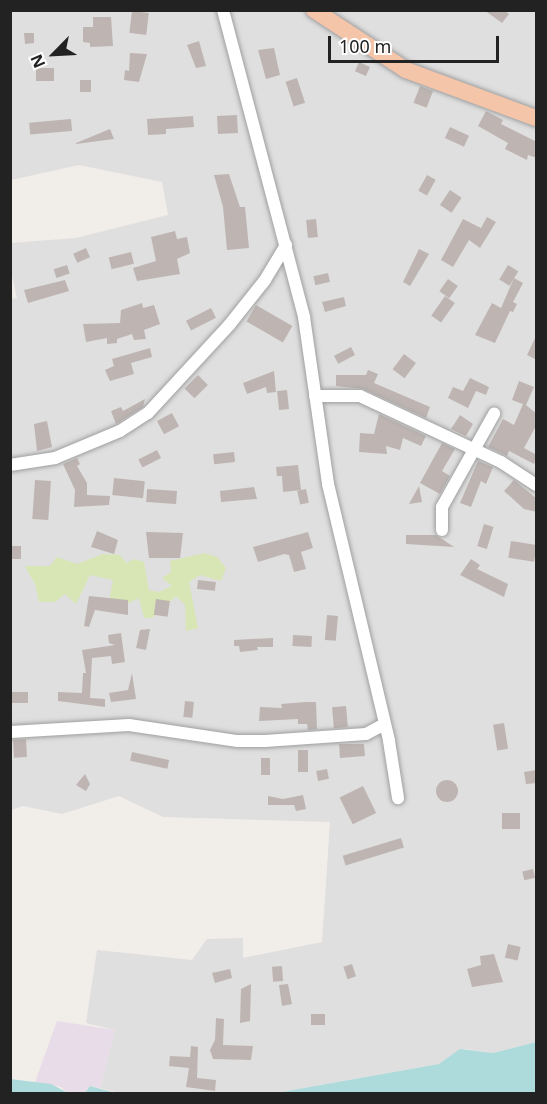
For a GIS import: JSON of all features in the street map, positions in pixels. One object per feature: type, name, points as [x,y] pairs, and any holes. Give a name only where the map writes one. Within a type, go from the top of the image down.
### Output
[{"type":"main road","points":[[314,10],[406,70],[537,118]]},
{"type":"street","points":[[223,10],[304,317],[328,484],[385,724],[398,798]]},
{"type":"street","points":[[10,465],[55,458],[120,431],[148,413],[230,324],[265,280],[286,245]]},
{"type":"street","points":[[315,396],[360,396],[475,450],[537,485]]},
{"type":"street","points":[[442,530],[442,507],[494,414]]},
{"type":"street","points":[[10,732],[129,725],[238,741],[265,741],[366,734],[385,724]]},
{"type":"shaded area","points":[[11,11],[536,11],[536,1042],[493,1053],[465,1049],[439,1064],[276,1093],[123,1094],[100,1088],[115,1030],[86,1023],[97,950],[192,960],[207,939],[243,938],[243,958],[322,942],[330,822],[163,817],[119,796],[62,814],[23,806],[11,810],[10,299],[17,298],[11,271],[11,243],[76,238],[168,215],[162,182],[79,165],[11,180]]},
{"type":"shaded area","points":[[57,1021],[115,1030],[100,1088],[90,1086],[85,1093],[68,1093],[61,1087],[35,1082]]},
{"type":"green space","points":[[205,553],[217,557],[226,568],[221,581],[200,575],[189,582],[198,628],[186,631],[185,605],[176,596],[152,618],[144,618],[139,598],[107,613],[113,580],[90,575],[76,604],[65,594],[55,602],[39,602],[35,584],[25,566],[50,566],[57,557],[77,564],[103,554],[120,555],[126,563],[135,559],[144,562],[149,590],[159,592],[172,586],[162,578],[171,572],[170,561]]},
{"type":"water","points":[[536,1042],[536,1093],[276,1093],[439,1064],[460,1049],[493,1053]]},
{"type":"water","points":[[10,1079],[51,1084],[68,1093],[11,1093]]},
{"type":"water","points":[[90,1086],[112,1092],[123,1093],[85,1093]]},
{"type":"building","points":[[484,10],[504,10],[509,14],[502,23]]},
{"type":"building","points":[[132,11],[149,13],[146,35],[129,33]]},
{"type":"building","points":[[93,17],[111,17],[113,46],[90,47],[90,43],[83,42],[83,27],[93,27]]},
{"type":"building","points":[[24,33],[34,33],[34,43],[25,44]]},
{"type":"building","points":[[199,41],[206,66],[196,68],[187,45]]},
{"type":"building","points":[[274,48],[280,75],[266,79],[258,50]]},
{"type":"building","points":[[130,53],[147,54],[139,82],[124,80],[125,70],[129,71]]},
{"type":"building","points":[[359,62],[370,67],[366,76],[355,71]]},
{"type":"building","points":[[36,68],[54,68],[54,81],[36,81]]},
{"type":"building","points":[[297,78],[305,103],[294,106],[286,82]]},
{"type":"building","points":[[80,80],[91,80],[91,92],[80,92]]},
{"type":"building","points":[[420,86],[433,91],[427,108],[414,103]]},
{"type":"building","points":[[486,111],[503,120],[501,124],[537,142],[537,158],[528,155],[527,160],[505,149],[508,143],[478,126]]},
{"type":"building","points":[[237,115],[238,133],[218,134],[217,116]]},
{"type":"building","points":[[193,116],[194,127],[166,129],[166,134],[148,135],[147,119]]},
{"type":"building","points":[[71,119],[72,131],[30,135],[29,123]]},
{"type":"building","points":[[450,127],[469,136],[464,147],[445,138]]},
{"type":"building","points":[[110,129],[114,139],[76,144],[76,143]]},
{"type":"building","points":[[229,174],[240,207],[245,207],[249,248],[227,250],[223,207],[214,175]]},
{"type":"building","points":[[427,175],[436,180],[427,196],[418,191]]},
{"type":"building","points":[[450,190],[462,198],[452,213],[440,205]]},
{"type":"building","points":[[487,217],[496,222],[480,248],[469,240],[453,267],[441,260],[463,219],[481,228]]},
{"type":"building","points":[[316,219],[318,237],[308,238],[306,220]]},
{"type":"building","points":[[175,231],[177,239],[187,237],[190,253],[177,259],[180,274],[137,281],[133,268],[156,261],[151,237]]},
{"type":"building","points":[[86,248],[90,257],[77,263],[73,254]]},
{"type":"building","points":[[419,249],[429,254],[410,286],[403,282]]},
{"type":"building","points":[[131,252],[134,264],[112,269],[109,258]]},
{"type":"building","points":[[67,265],[70,274],[56,278],[54,269]]},
{"type":"building","points":[[508,265],[518,271],[510,286],[499,280]]},
{"type":"building","points":[[328,273],[330,282],[315,285],[313,276]]},
{"type":"building","points":[[514,278],[523,283],[513,302],[517,304],[513,312],[510,311],[495,343],[475,335],[492,303],[501,308]]},
{"type":"building","points":[[448,279],[458,286],[449,298],[439,291]]},
{"type":"building","points":[[65,280],[69,291],[28,303],[24,290]]},
{"type":"building","points":[[445,296],[455,303],[441,323],[431,316]]},
{"type":"building","points":[[344,297],[346,306],[325,312],[322,302]]},
{"type":"building","points":[[142,303],[143,308],[154,305],[160,324],[144,330],[146,339],[134,340],[132,334],[117,339],[117,343],[107,344],[107,338],[86,342],[83,324],[120,323],[121,310]]},
{"type":"building","points":[[256,305],[292,326],[283,342],[246,321]]},
{"type":"building","points":[[211,308],[216,318],[191,331],[186,321]]},
{"type":"building","points":[[537,334],[537,360],[527,355]]},
{"type":"building","points":[[351,347],[355,355],[338,364],[334,356]]},
{"type":"building","points":[[150,348],[152,357],[131,363],[134,374],[110,381],[105,370],[114,366],[112,359]]},
{"type":"building","points":[[404,354],[416,363],[405,378],[393,369]]},
{"type":"building","points":[[368,370],[378,374],[374,383],[430,407],[426,418],[363,389],[336,386],[336,375],[366,375]]},
{"type":"building","points":[[274,371],[276,392],[267,393],[266,387],[247,394],[243,383]]},
{"type":"building","points":[[198,375],[208,385],[194,398],[185,388]]},
{"type":"building","points":[[470,378],[489,387],[486,395],[476,391],[468,408],[448,398],[453,387],[463,391]]},
{"type":"building","points":[[519,381],[534,387],[526,405],[537,414],[537,424],[524,448],[537,455],[534,464],[509,451],[507,456],[488,447],[503,419],[514,425],[523,404],[512,400]]},
{"type":"building","points":[[287,390],[289,409],[279,410],[277,391]]},
{"type":"building","points":[[145,399],[143,407],[116,424],[111,411],[121,407],[123,411]]},
{"type":"building","points":[[172,413],[179,426],[164,434],[157,421]]},
{"type":"building","points":[[379,414],[426,436],[421,446],[403,438],[400,450],[386,446],[387,454],[359,452],[360,433],[374,434]]},
{"type":"building","points":[[460,415],[473,424],[466,436],[451,429]]},
{"type":"building","points":[[47,421],[52,447],[37,451],[34,424]]},
{"type":"building","points":[[442,443],[455,449],[442,471],[450,476],[440,494],[420,483]]},
{"type":"building","points":[[157,450],[161,458],[142,468],[138,460]]},
{"type":"building","points":[[234,452],[235,462],[214,464],[213,454]]},
{"type":"building","points":[[77,458],[80,464],[77,466],[87,483],[87,495],[110,496],[109,505],[74,507],[75,490],[63,464]]},
{"type":"building","points":[[478,461],[493,467],[486,484],[481,481],[471,507],[460,503]]},
{"type":"building","points":[[298,465],[301,490],[283,492],[282,476],[277,476],[276,467]]},
{"type":"building","points":[[114,478],[145,481],[143,498],[112,495]]},
{"type":"building","points":[[35,480],[51,481],[48,520],[32,519]]},
{"type":"building","points":[[514,480],[537,499],[537,512],[524,509],[504,491]]},
{"type":"building","points":[[419,486],[422,502],[409,504]]},
{"type":"building","points":[[254,487],[257,499],[221,502],[220,491]]},
{"type":"building","points":[[147,489],[177,491],[176,504],[146,502]]},
{"type":"building","points":[[306,489],[309,503],[300,505],[297,491]]},
{"type":"building","points":[[484,524],[494,527],[487,549],[477,546]]},
{"type":"building","points":[[97,531],[118,540],[114,554],[91,547]]},
{"type":"building","points":[[146,532],[183,533],[180,558],[149,558]]},
{"type":"building","points":[[308,532],[313,548],[301,552],[306,569],[294,572],[289,555],[284,554],[258,562],[253,547]]},
{"type":"building","points":[[406,535],[436,535],[454,547],[406,544]]},
{"type":"building","points":[[511,541],[536,545],[534,562],[508,558]]},
{"type":"building","points":[[10,546],[21,546],[21,559],[10,559]]},
{"type":"building","points":[[471,559],[480,565],[477,569],[508,584],[504,597],[460,575]]},
{"type":"building","points":[[198,580],[216,582],[215,591],[197,589]]},
{"type":"building","points":[[89,596],[128,600],[128,615],[95,610],[89,627],[84,626]]},
{"type":"building","points":[[156,599],[170,601],[168,617],[154,615]]},
{"type":"building","points":[[327,615],[338,616],[336,641],[325,640]]},
{"type":"building","points":[[150,629],[146,650],[136,648],[140,630]]},
{"type":"building","points":[[121,633],[125,662],[112,664],[111,656],[92,658],[90,698],[105,699],[105,707],[58,701],[58,692],[82,693],[83,673],[86,673],[82,650],[115,645],[109,643],[108,635]]},
{"type":"building","points":[[293,635],[312,636],[311,647],[292,646]]},
{"type":"building","points":[[273,638],[273,647],[257,647],[258,650],[240,652],[239,646],[234,646],[234,640]]},
{"type":"building","points":[[132,673],[136,699],[111,702],[109,693],[128,690]]},
{"type":"building","points":[[10,692],[28,692],[28,703],[10,703]]},
{"type":"building","points":[[185,701],[194,702],[192,718],[183,717]]},
{"type":"building","points":[[316,702],[317,729],[308,730],[307,724],[298,724],[298,719],[259,721],[260,707],[282,708],[281,704]]},
{"type":"building","points":[[346,706],[348,727],[334,728],[332,707]]},
{"type":"building","points":[[504,723],[508,749],[497,750],[493,725]]},
{"type":"building","points":[[26,739],[27,757],[14,758],[13,740]]},
{"type":"building","points":[[339,744],[364,744],[365,756],[340,758]]},
{"type":"building","points":[[298,750],[308,750],[308,772],[298,772]]},
{"type":"building","points":[[132,752],[169,760],[167,769],[130,761]]},
{"type":"building","points":[[261,758],[270,758],[270,775],[261,775]]},
{"type":"building","points":[[327,769],[329,779],[318,781],[316,771]]},
{"type":"building","points":[[537,770],[537,783],[526,784],[524,772]]},
{"type":"building","points":[[85,774],[90,784],[86,791],[76,785]]},
{"type":"building","points":[[447,780],[457,787],[458,791],[451,801],[447,802],[437,795],[436,791],[443,781]]},
{"type":"building","points":[[363,786],[376,813],[353,824],[340,797]]},
{"type":"building","points":[[303,795],[306,809],[296,811],[294,805],[268,805],[268,796],[283,799]]},
{"type":"building","points":[[502,813],[520,813],[520,829],[502,829]]},
{"type":"building","points":[[401,838],[404,848],[346,865],[343,856]]},
{"type":"building","points":[[533,869],[535,878],[524,880],[522,871]]},
{"type":"building","points":[[508,944],[521,947],[518,961],[505,958]]},
{"type":"building","points":[[494,954],[503,982],[472,987],[467,969],[481,965],[480,956]]},
{"type":"building","points":[[352,964],[356,976],[347,979],[343,967]]},
{"type":"building","points":[[282,966],[283,981],[273,982],[272,967]]},
{"type":"building","points":[[230,969],[232,978],[215,983],[212,973]]},
{"type":"building","points":[[251,984],[250,1021],[240,1023],[241,989]]},
{"type":"building","points":[[288,984],[292,1004],[282,1006],[279,985]]},
{"type":"building","points":[[311,1014],[325,1014],[325,1025],[311,1025]]},
{"type":"building","points":[[216,1018],[224,1019],[223,1045],[253,1046],[251,1060],[213,1059],[210,1050],[215,1040]]},
{"type":"building","points":[[191,1046],[198,1047],[197,1078],[216,1080],[215,1091],[186,1087],[189,1068],[169,1066],[170,1056],[190,1057]]}]
